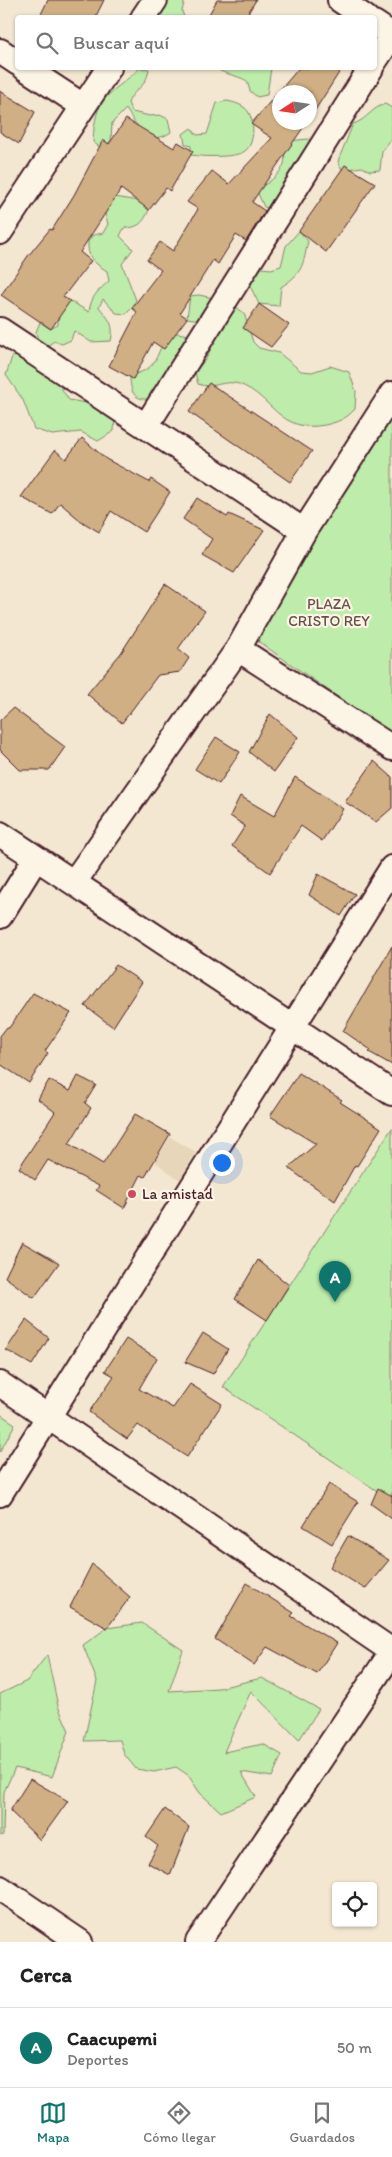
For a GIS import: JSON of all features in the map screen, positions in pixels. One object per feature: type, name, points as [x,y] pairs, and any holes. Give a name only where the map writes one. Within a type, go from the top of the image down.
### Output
[{"type":"street","points":[[145,15],[155,0]]},
{"type":"street","points":[[340,0],[362,15]]},
{"type":"street","points":[[377,25],[392,35],[377,58]]},
{"type":"street","points":[[0,51],[15,60]]},
{"type":"street","points":[[28,70],[83,106]]},
{"type":"street","points":[[0,232],[108,70]]},
{"type":"street","points":[[146,426],[370,70]]},
{"type":"street","points":[[0,330],[304,531]]},
{"type":"street","points":[[74,882],[238,649],[304,531],[392,394]]},
{"type":"street","points":[[238,649],[392,748]]},
{"type":"street","points":[[0,834],[392,1093]]},
{"type":"street","points":[[0,916],[36,858]]},
{"type":"street","points":[[0,1494],[392,868]]},
{"type":"street","points":[[0,1384],[392,1652],[198,1942]]},
{"type":"street","points":[[0,1888],[80,1942]]},
{"type":"shaded area","points":[[170,1137],[196,1152],[180,1180],[155,1162]]},
{"type":"green space","points":[[163,0],[185,0],[182,11],[183,15],[152,15]]},
{"type":"green space","points":[[138,70],[149,70],[143,85],[133,94],[128,103],[132,112],[150,116],[160,115],[168,119],[171,132],[157,137],[144,133],[126,109],[112,123],[111,141],[101,148],[93,142],[94,126],[101,105],[112,92]]},
{"type":"green space","points":[[220,70],[271,70],[267,95],[257,97],[250,91],[247,81]]},
{"type":"green space","points":[[227,101],[245,108],[251,117],[253,130],[249,147],[241,153],[227,156],[191,155],[191,146],[185,144],[183,134],[191,128],[197,135],[207,134],[217,103]]},
{"type":"green space","points":[[385,104],[392,108],[392,138],[382,151],[380,170],[370,171],[362,167],[342,170],[338,161],[353,124]]},
{"type":"green space","points":[[308,139],[318,142],[313,178],[306,192],[284,206],[264,207],[256,189],[256,179],[264,185],[270,181],[283,167],[285,150],[289,141]]},
{"type":"green space","points":[[110,196],[143,202],[149,210],[140,224],[124,228],[120,236],[133,249],[122,264],[136,300],[126,314],[116,313],[103,299],[99,307],[112,326],[111,341],[91,342],[74,331],[71,340],[62,344],[54,341],[46,347],[38,342],[36,332],[40,322],[50,329],[58,325],[58,315],[70,301],[89,312],[93,298],[109,281],[107,271],[90,256],[88,241],[93,235],[103,233],[108,224],[105,214]]},
{"type":"green space","points":[[299,231],[308,241],[301,268],[294,277],[281,287],[279,306],[259,304],[251,288],[252,267],[271,269],[281,266],[286,246]]},
{"type":"green space","points":[[199,295],[228,301],[244,313],[253,342],[259,348],[279,353],[301,371],[312,372],[330,366],[349,372],[356,391],[355,409],[345,418],[338,421],[325,425],[309,426],[297,424],[286,419],[251,390],[239,384],[228,383],[203,386],[198,384],[195,372],[206,359],[215,339],[206,321],[187,318],[190,296]]},
{"type":"green space","points":[[169,334],[188,335],[191,344],[161,398],[142,399],[137,397],[132,390],[130,375],[147,369],[152,365]]},
{"type":"green space","points":[[32,354],[41,358],[69,400],[98,405],[115,414],[114,431],[98,441],[81,432],[52,435],[34,429],[23,400],[6,375],[12,357]]},
{"type":"green space","name":"PLAZA CRISTO REY","points":[[392,398],[392,735],[242,630]]},
{"type":"green space","points":[[392,1128],[392,1501],[223,1387]]},
{"type":"green space","points":[[0,1414],[15,1424],[0,1452]]},
{"type":"green space","points":[[142,1623],[183,1650],[169,1691],[219,1688],[262,1678],[319,1709],[299,1740],[251,1691],[224,1752],[263,1744],[282,1755],[272,1777],[241,1772],[256,1797],[221,1812],[200,1793],[188,1775],[176,1767],[154,1772],[136,1769],[124,1754],[120,1740],[84,1741],[97,1681],[83,1645],[107,1628]]},
{"type":"green space","points":[[47,1655],[58,1706],[69,1731],[52,1777],[15,1768],[4,1792],[3,1835],[0,1836],[0,1694],[27,1681]]},
{"type":"building","points":[[48,0],[104,0],[96,15],[40,15]]},
{"type":"building","points":[[217,0],[256,0],[247,15],[209,15]]},
{"type":"building","points":[[297,70],[341,70],[317,107],[317,85],[284,85]]},
{"type":"building","points":[[0,91],[35,112],[19,144],[0,132]]},
{"type":"building","points":[[272,100],[272,130],[302,130],[252,202],[265,211],[246,241],[236,235],[218,264],[213,260],[180,313],[187,318],[164,349],[153,342],[133,379],[109,366],[137,312],[132,308],[161,270],[147,260],[160,242],[173,251],[198,209],[187,202],[212,171],[229,184],[272,138],[251,124]]},
{"type":"building","points":[[126,119],[174,148],[178,142],[193,151],[170,191],[166,188],[149,210],[121,189],[80,252],[91,261],[63,297],[70,301],[51,329],[1,295],[28,256],[50,229],[52,230],[74,195],[103,140],[109,144]]},
{"type":"building","points":[[345,165],[375,183],[326,252],[299,231]]},
{"type":"building","points":[[259,304],[289,325],[271,347],[243,328]]},
{"type":"building","points":[[209,383],[312,451],[290,482],[189,412]]},
{"type":"building","points":[[82,438],[106,459],[149,482],[151,479],[170,492],[144,532],[111,511],[99,532],[81,521],[60,503],[52,514],[21,497],[55,450],[66,459]]},
{"type":"building","points":[[197,498],[227,517],[229,514],[264,530],[234,573],[202,555],[212,539],[183,519]]},
{"type":"building","points":[[165,584],[205,611],[178,649],[189,658],[180,672],[158,675],[122,723],[87,694],[121,653]]},
{"type":"building","points":[[13,708],[65,747],[49,770],[20,770],[0,750],[0,720]]},
{"type":"building","points":[[270,714],[298,737],[274,772],[249,752]]},
{"type":"building","points":[[216,737],[240,752],[219,784],[195,769]]},
{"type":"building","points":[[374,761],[392,777],[392,808],[376,822],[345,802]]},
{"type":"building","points":[[295,777],[343,809],[322,841],[301,826],[270,873],[232,846],[245,826],[230,816],[240,796],[274,816]]},
{"type":"building","points":[[318,874],[355,894],[341,916],[309,895]]},
{"type":"building","points":[[392,946],[392,1065],[369,1052],[371,1050],[343,1031]]},
{"type":"building","points":[[116,965],[142,982],[113,1027],[85,1006]]},
{"type":"building","points":[[33,993],[71,1013],[45,1051],[48,1053],[29,1083],[0,1064],[0,1036],[7,1027],[9,1028]]},
{"type":"building","points":[[299,1073],[342,1100],[340,1102],[381,1128],[357,1166],[355,1165],[335,1201],[288,1168],[316,1144],[270,1116]]},
{"type":"building","points":[[78,1076],[96,1085],[85,1103],[91,1108],[69,1144],[103,1164],[135,1114],[170,1134],[145,1177],[141,1175],[124,1208],[96,1190],[99,1186],[48,1160],[35,1180],[19,1168],[55,1112],[38,1099],[49,1080],[70,1091]]},
{"type":"building","points":[[22,1242],[59,1263],[34,1298],[5,1277]]},
{"type":"building","points":[[258,1260],[289,1285],[267,1320],[235,1299]]},
{"type":"building","points":[[26,1320],[49,1338],[32,1365],[6,1350]]},
{"type":"building","points":[[203,1333],[228,1349],[213,1374],[185,1362]]},
{"type":"building","points":[[126,1339],[157,1358],[139,1389],[173,1408],[190,1384],[222,1404],[187,1457],[138,1425],[127,1439],[89,1412],[114,1376],[105,1371]]},
{"type":"building","points":[[329,1484],[358,1502],[332,1544],[303,1526]]},
{"type":"building","points":[[378,1488],[392,1496],[392,1519],[371,1504]]},
{"type":"building","points":[[348,1536],[389,1560],[365,1589],[330,1567]]},
{"type":"building","points":[[92,1564],[130,1597],[107,1628],[70,1607]]},
{"type":"building","points":[[247,1583],[294,1613],[291,1616],[337,1643],[317,1674],[267,1647],[254,1665],[215,1639]]},
{"type":"building","points":[[30,1779],[68,1801],[40,1840],[10,1811]]},
{"type":"building","points":[[165,1809],[189,1827],[170,1875],[148,1863],[158,1846],[146,1837]]},
{"type":"place","name":"La amistad","points":[[132,1194]]},
{"type":"place","name":"Caacupemi","points":[[335,1302]]}]
